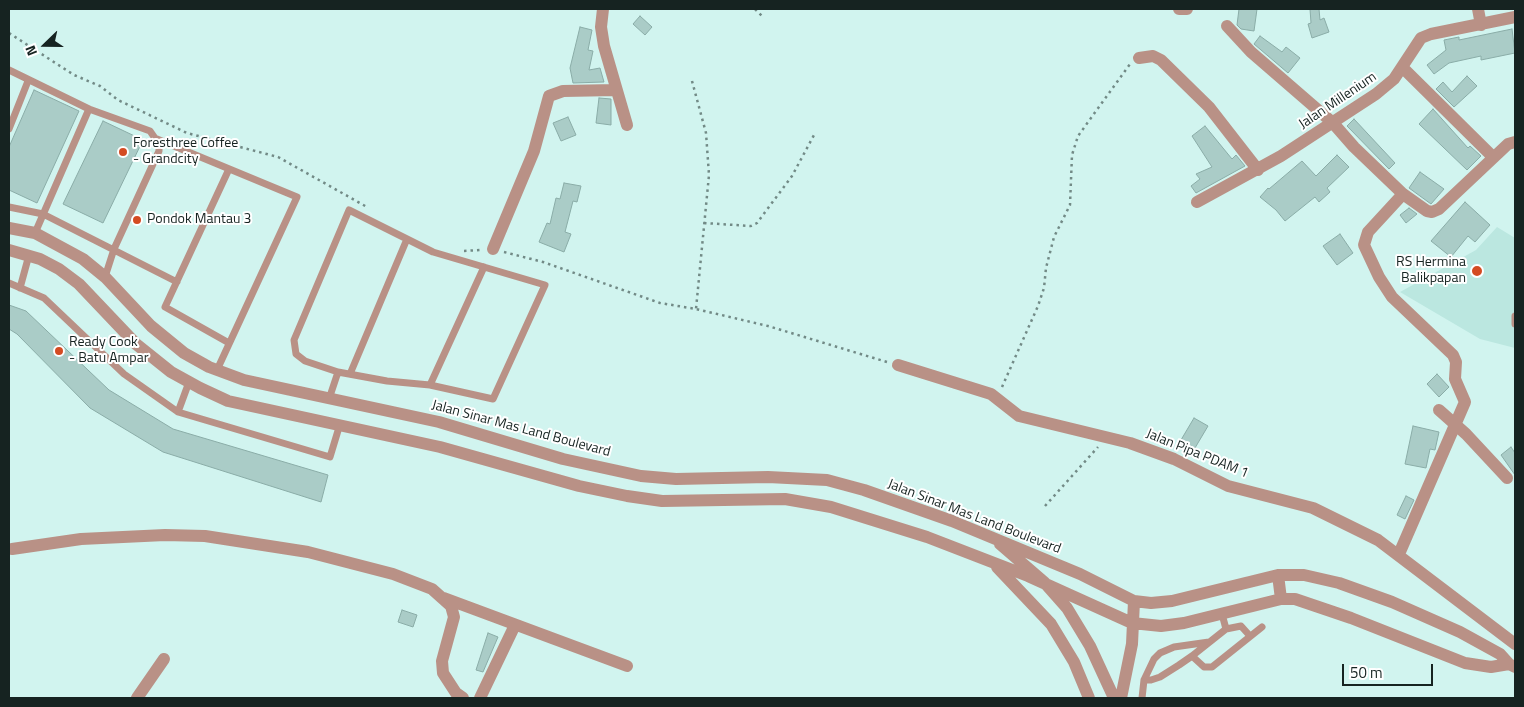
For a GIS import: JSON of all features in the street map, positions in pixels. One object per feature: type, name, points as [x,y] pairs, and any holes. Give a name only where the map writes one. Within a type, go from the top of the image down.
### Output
[{"type":"street","points":[[603,9],[604,46],[627,125]]},
{"type":"street","points":[[1179,9],[1187,9]]},
{"type":"street","points":[[1478,9],[1481,25]]},
{"type":"street","name":"Jalan Millenium","points":[[1197,202],[1258,170],[1387,86],[1421,38],[1430,34],[1515,17]]},
{"type":"street","points":[[1227,26],[1251,52],[1332,123],[1403,194],[1421,208],[1432,212],[1446,202],[1508,144],[1515,142]]},
{"type":"street","points":[[1139,58],[1153,56],[1160,60],[1209,107],[1258,170]]},
{"type":"street","points":[[1402,67],[1493,157]]},
{"type":"street","points":[[494,249],[534,151],[549,96],[562,91],[616,90]]},
{"type":"street","points":[[1399,554],[1466,402],[1456,379],[1455,358],[1392,297],[1379,277],[1364,245],[1368,232],[1403,194]]},
{"type":"street","name":"Jalan Sinar Mas Land Boulevard","points":[[9,228],[35,233],[84,259],[105,277],[151,326],[184,353],[216,370],[244,380],[438,422],[563,459],[641,476],[676,480],[768,477],[827,480],[908,506],[993,538],[1080,574],[1134,601],[1151,603],[1172,602],[1278,575],[1304,575],[1339,583],[1392,602],[1485,644],[1500,654],[1512,666]]},
{"type":"street","name":"Jalan Sinar Mas Land Boulevard","points":[[9,250],[29,255],[59,269],[79,284],[136,344],[171,372],[228,401],[440,447],[570,484],[627,496],[671,501],[785,500],[831,507],[926,537],[1044,582],[1132,623],[1162,626],[1222,614],[1281,599],[1295,599],[1465,664],[1491,667],[1512,666]]},
{"type":"street","name":"Jalan Pipa PDAM 1","points":[[898,365],[991,394],[1019,416],[1107,436],[1174,459],[1228,486],[1313,508],[1378,540],[1399,554],[1515,644]]},
{"type":"street","points":[[308,417],[311,395]]},
{"type":"street","points":[[1439,410],[1507,478]]},
{"type":"street","points":[[12,549],[81,539],[165,535],[205,536],[308,552],[370,567],[432,589],[451,606],[454,617],[442,661],[443,673],[456,693],[463,698]]},
{"type":"street","points":[[993,538],[1044,582],[1066,608],[1093,653],[1114,698]]},
{"type":"street","name":"Jalan Sinar Mas Land Boulevard","points":[[993,564],[1023,592],[1051,624],[1074,662],[1089,698]]},
{"type":"street","points":[[1278,575],[1281,599]]},
{"type":"street","points":[[443,598],[627,666]]},
{"type":"street","points":[[1121,698],[1132,644],[1134,601]]},
{"type":"street","points":[[480,698],[515,625]]},
{"type":"street","points":[[1074,662],[1093,653]]},
{"type":"street","points":[[137,698],[164,659]]},
{"type":"lane","points":[[9,70],[28,81],[89,109],[150,131],[157,139],[297,197],[216,370]]},
{"type":"lane","points":[[9,129],[28,81]]},
{"type":"lane","points":[[35,233],[89,109]]},
{"type":"lane","points":[[105,277],[114,249],[159,151],[157,139]]},
{"type":"lane","points":[[229,169],[165,308],[229,343]]},
{"type":"lane","points":[[9,207],[43,214],[177,282]]},
{"type":"lane","points":[[349,210],[407,240],[433,252],[545,285],[493,399],[430,385],[338,372],[305,361],[296,354],[294,340],[349,210]]},
{"type":"lane","points":[[350,374],[407,240]]},
{"type":"lane","points":[[20,288],[29,255]]},
{"type":"lane","points":[[430,385],[484,267]]},
{"type":"lane","points":[[9,283],[44,298],[124,374],[178,412],[330,457],[340,424]]},
{"type":"lane","points":[[1515,316],[1515,324]]},
{"type":"lane","points":[[329,399],[338,372]]},
{"type":"lane","points":[[178,412],[189,382]]},
{"type":"lane","points":[[1222,614],[1226,629]]},
{"type":"lane","points":[[1144,680],[1160,677],[1192,656],[1226,629],[1241,626],[1250,636]]},
{"type":"lane","points":[[1192,656],[1204,667],[1212,667],[1262,626]]},
{"type":"lane","points":[[1142,698],[1144,680],[1150,666],[1160,653],[1174,646],[1209,642]]},
{"type":"path","points":[[755,9],[763,17]]},
{"type":"path","points":[[9,33],[74,75],[100,86],[118,100],[187,133],[278,157],[372,210]]},
{"type":"path","points":[[997,399],[1044,288],[1049,250],[1070,205],[1072,155],[1078,136],[1129,64],[1139,58]]},
{"type":"path","points":[[692,81],[706,133],[709,175],[696,309]]},
{"type":"path","points":[[704,223],[751,226],[757,223],[792,176],[814,135]]},
{"type":"path","points":[[461,252],[494,249],[543,262],[660,303],[696,309],[768,326],[898,365]]},
{"type":"path","points":[[1045,506],[1107,436]]},
{"type":"shaded area","name":"RS Hermina Balikpapan","points":[[1497,227],[1515,238],[1515,348],[1480,339],[1400,292],[1476,250]]},
{"type":"building","points":[[1239,9],[1257,9],[1254,31],[1241,29],[1237,25]]},
{"type":"building","points":[[1310,9],[1319,9],[1320,20],[1324,18],[1329,32],[1312,38],[1308,24],[1311,23]]},
{"type":"building","points":[[640,16],[652,27],[645,35],[633,24]]},
{"type":"building","points":[[580,27],[592,30],[588,50],[593,51],[589,70],[600,68],[604,82],[573,83],[570,68]]},
{"type":"building","points":[[1512,29],[1515,53],[1481,60],[1481,56],[1449,63],[1434,74],[1427,65],[1446,50],[1444,40],[1459,37],[1459,40]]},
{"type":"building","points":[[1260,36],[1282,52],[1286,47],[1300,58],[1288,73],[1254,44]]},
{"type":"building","points":[[1467,76],[1477,86],[1454,107],[1436,89],[1443,82],[1452,92]]},
{"type":"building","points":[[34,90],[79,111],[37,203],[9,190],[9,147]]},
{"type":"building","points":[[599,98],[611,99],[611,125],[596,123]]},
{"type":"building","points":[[1433,109],[1468,148],[1470,146],[1481,156],[1467,170],[1419,124]]},
{"type":"building","points":[[568,117],[576,135],[561,141],[553,123]]},
{"type":"building","points":[[1354,119],[1395,163],[1389,169],[1347,126]]},
{"type":"building","points":[[103,121],[143,140],[103,223],[63,204]]},
{"type":"building","points":[[1205,126],[1232,159],[1236,155],[1245,166],[1196,193],[1191,186],[1200,179],[1196,174],[1212,167],[1192,136]]},
{"type":"building","points":[[1337,155],[1349,167],[1327,188],[1330,192],[1319,202],[1315,197],[1285,221],[1276,210],[1260,197],[1268,188],[1302,161],[1316,176]]},
{"type":"building","points":[[1420,172],[1444,189],[1431,204],[1409,188]]},
{"type":"building","points":[[564,183],[581,186],[577,202],[573,201],[565,232],[571,234],[564,252],[539,242],[547,223],[550,224],[556,198],[560,199]]},
{"type":"building","points":[[1465,202],[1490,225],[1475,242],[1468,236],[1451,257],[1431,241]]},
{"type":"building","points":[[1409,208],[1417,214],[1406,223],[1400,215]]},
{"type":"building","points":[[1340,234],[1353,253],[1337,265],[1323,246]]},
{"type":"building","points":[[9,305],[26,311],[109,390],[173,429],[328,475],[321,502],[163,452],[90,408],[17,334],[9,329]]},
{"type":"building","points":[[1437,374],[1449,387],[1439,397],[1427,384]]},
{"type":"building","points":[[1194,418],[1208,426],[1192,453],[1178,445]]},
{"type":"building","points":[[1413,426],[1439,432],[1435,450],[1430,449],[1426,468],[1405,464]]},
{"type":"building","points":[[1511,447],[1515,453],[1515,475],[1501,455]]},
{"type":"building","points":[[1406,496],[1414,500],[1405,519],[1397,515]]},
{"type":"building","points":[[402,610],[417,615],[413,627],[398,622]]},
{"type":"building","points":[[488,633],[498,637],[483,672],[476,670]]},
{"type":"place","name":"Foresthree Coffee - Grandcity","points":[[123,152]]},
{"type":"place","name":"Pondok Mantau 3","points":[[137,220]]},
{"type":"place","name":"RS Hermina Balikpapan","points":[[1477,271]]},
{"type":"place","name":"Ready Cook - Batu Ampar","points":[[59,351]]}]
